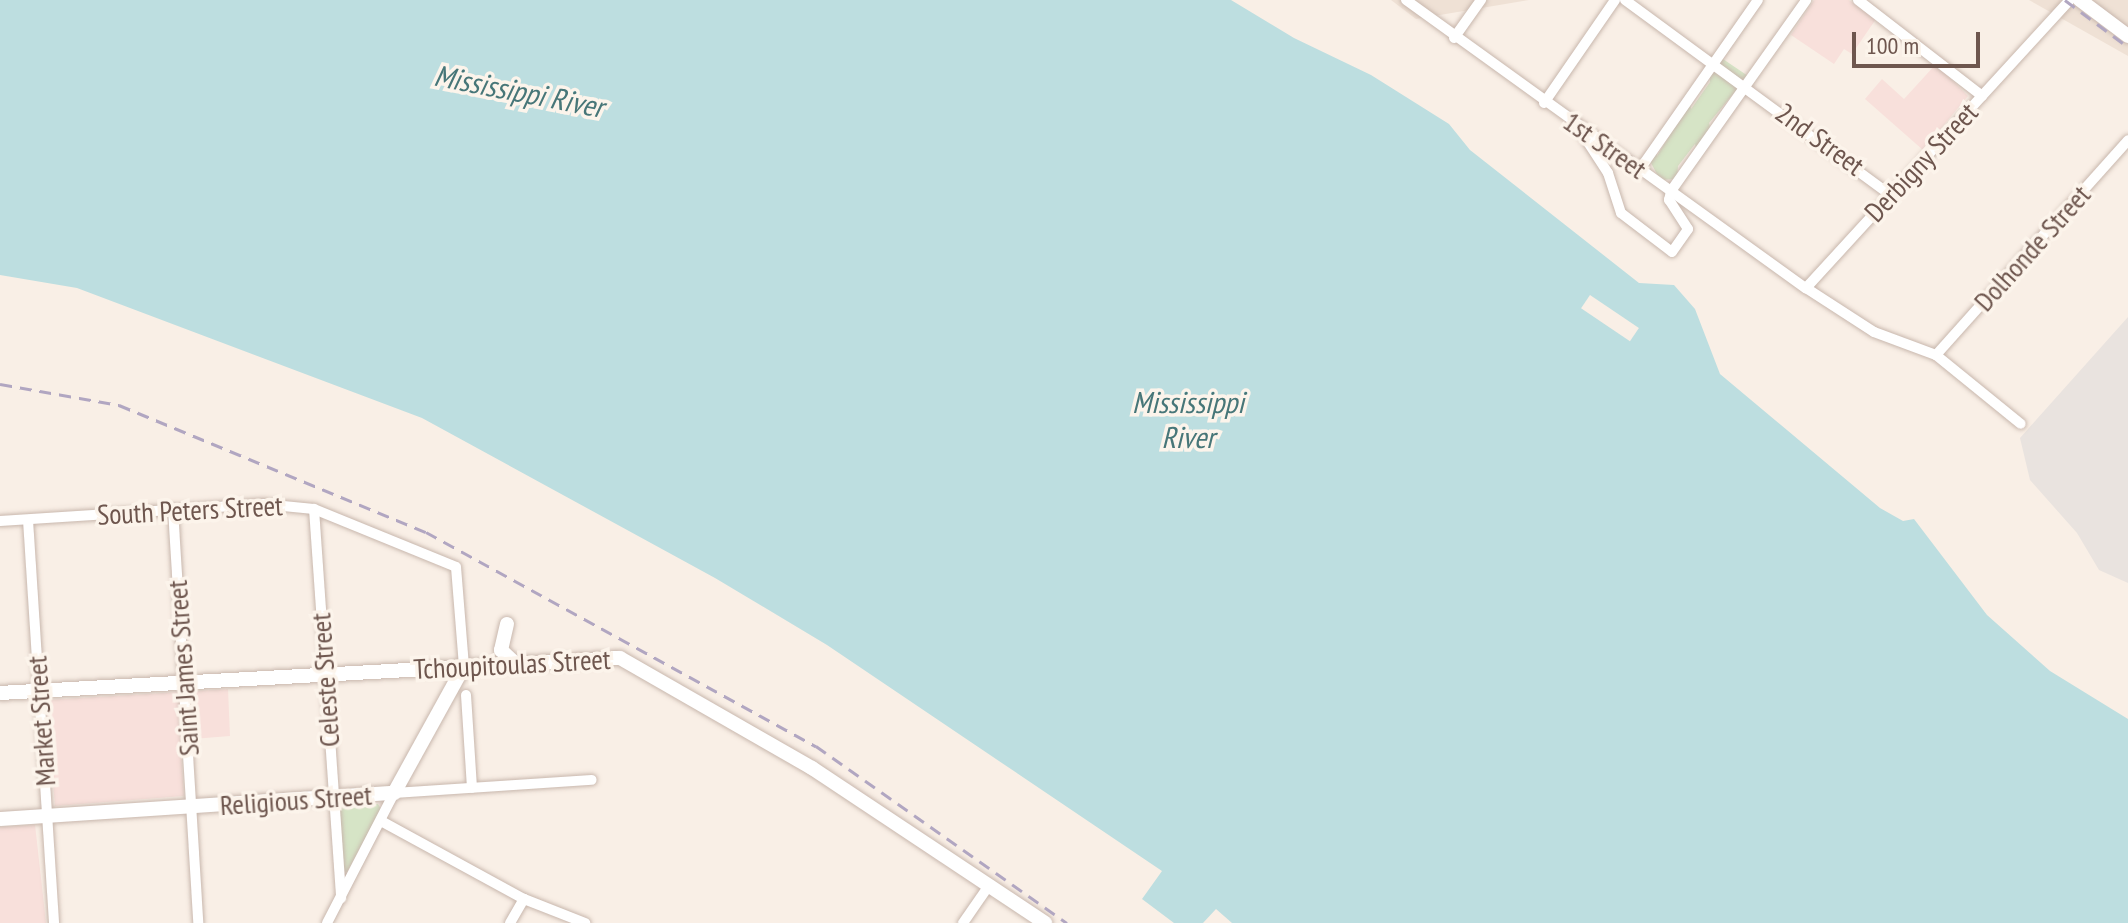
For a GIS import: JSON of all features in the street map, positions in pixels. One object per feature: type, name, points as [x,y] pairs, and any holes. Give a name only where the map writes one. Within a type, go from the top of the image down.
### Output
[{"type":"street","name":"1st Street","points":[[1406,0],[1544,103],[1806,288],[1874,332],[1936,355],[2021,424]]},
{"type":"street","points":[[1454,38],[1481,0]]},
{"type":"street","points":[[1544,103],[1615,0]]},
{"type":"street","points":[[1625,0],[1713,62]]},
{"type":"street","points":[[1640,169],[1758,0]]},
{"type":"street","points":[[1578,126],[1608,173],[1621,213],[1672,252],[1688,229],[1669,200],[1671,191],[1806,0]]},
{"type":"street","points":[[1858,0],[1982,96]]},
{"type":"street","name":"Derbigny Street","points":[[1806,288],[2070,0]]},
{"type":"street","points":[[2080,0],[2128,36]]},
{"type":"street","name":"2nd Street","points":[[1713,62],[1890,195]]},
{"type":"street","name":"Dolhonde Street","points":[[1936,355],[2128,140]]},
{"type":"street","name":"South Peters Street","points":[[0,521],[295,503],[451,563],[459,574],[464,666]]},
{"type":"street","name":"Saint James Street","points":[[173,509],[198,923]]},
{"type":"street","name":"Celeste Street","points":[[314,509],[341,898]]},
{"type":"street","name":"Market Street","points":[[28,520],[54,923]]},
{"type":"street","points":[[507,624],[501,650],[514,662]]},
{"type":"street","name":"Tchoupitoulas Street","points":[[0,693],[514,662],[625,659],[812,768],[1045,923]]},
{"type":"street","points":[[327,923],[464,666]]},
{"type":"street","points":[[466,695],[472,788]]},
{"type":"street","name":"Religious Street","points":[[0,819],[592,780]]},
{"type":"street","points":[[381,821],[524,899],[585,923]]},
{"type":"street","points":[[963,923],[990,884]]},
{"type":"street","points":[[510,923],[524,899]]},
{"type":"shaded area","points":[[1391,0],[1529,0],[1416,19]]},
{"type":"shaded area","points":[[1814,0],[1849,0],[1876,19],[1852,54],[1844,49],[1834,64],[1791,35]]},
{"type":"shaded area","points":[[2029,0],[2128,0],[2128,56]]},
{"type":"shaded area","points":[[1936,64],[1968,96],[1923,150],[1865,99],[1882,79],[1904,99]]},
{"type":"shaded area","points":[[2128,317],[2128,583],[2099,570],[2077,533],[2030,480],[2020,438]]},
{"type":"shaded area","points":[[228,689],[230,736],[180,740],[184,796],[55,806],[46,700]]},
{"type":"shaded area","points":[[35,825],[46,923],[0,923],[0,827]]},
{"type":"green space","points":[[1720,57],[1748,76],[1709,123],[1711,131],[1697,151],[1695,144],[1678,166],[1677,179],[1660,180],[1650,161],[1655,149],[1657,156],[1690,101],[1691,109],[1710,82],[1710,73]]},
{"type":"green space","points":[[378,804],[381,809],[347,872],[342,871],[338,811],[343,806]]},
{"type":"water","name":"Mississippi River","points":[[0,0],[1231,0],[1294,38],[1371,75],[1449,124],[1470,150],[1639,283],[1674,285],[1695,309],[1720,374],[1880,508],[1903,521],[1914,519],[1987,615],[2050,671],[2128,719],[2128,923],[1232,923],[1216,909],[1203,923],[1174,923],[1142,899],[1162,871],[827,645],[715,578],[422,418],[77,288],[0,275]]},
{"type":"pier","points":[[1590,295],[1639,328],[1630,341],[1581,308]]},
{"type":"railway","points":[[2065,0],[2128,47]]},
{"type":"railway","points":[[0,384],[119,405],[426,532],[816,746],[1067,923]]}]
